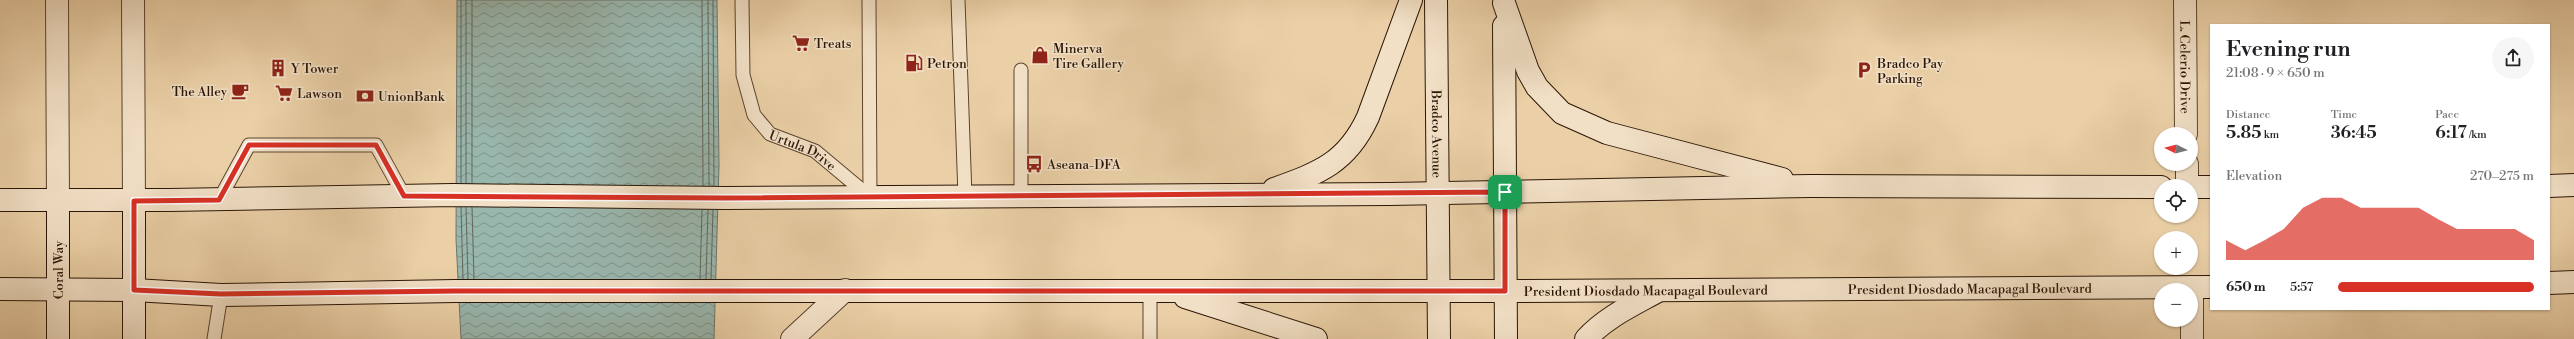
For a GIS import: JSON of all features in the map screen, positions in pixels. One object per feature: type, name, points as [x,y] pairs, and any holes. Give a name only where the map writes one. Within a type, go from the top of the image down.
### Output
[{"type":"main road","name":"Coral Way","points":[[57,0],[58,339]]},
{"type":"main road","points":[[133,0],[134,339]]},
{"type":"main road","points":[[1259,195],[1326,169],[1349,149],[1361,132],[1368,117],[1411,0]]},
{"type":"main road","name":"Bradco Avenue","points":[[1436,0],[1439,339]]},
{"type":"main road","name":"L. Celerio Drive","points":[[2185,0],[2186,127]]},
{"type":"main road","points":[[1504,1],[1528,71],[1550,102],[1562,113],[1581,123],[1633,141],[1810,186]]},
{"type":"main road","points":[[1504,1],[1506,339]]},
{"type":"main road","points":[[2550,186],[2574,185]]},
{"type":"main road","points":[[0,200],[134,201],[453,195],[725,198],[1438,194],[1810,186],[2154,187]]},
{"type":"main road","points":[[2198,187],[2210,187]]},
{"type":"main road","points":[[2550,283],[2574,282]]},
{"type":"main road","points":[[2192,339],[2201,287]]},
{"type":"main road","name":"President Diosdado Macapagal Boulevard","points":[[0,289],[134,290],[221,294],[722,290],[1505,291],[2201,287]]},
{"type":"main road","points":[[1586,339],[1594,330],[1623,310],[1662,289]]},
{"type":"main road","points":[[792,339],[845,290]]},
{"type":"main road","points":[[1158,290],[1316,339]]},
{"type":"lane","name":"Urtula Drive","points":[[742,0],[743,75],[754,115],[770,134],[815,151],[870,197]]},
{"type":"lane","points":[[870,0],[870,197]]},
{"type":"lane","points":[[958,0],[965,196]]},
{"type":"lane","points":[[1020,196],[1021,70]]},
{"type":"lane","points":[[219,200],[249,145],[376,145],[404,196]]},
{"type":"lane","points":[[1150,339],[1158,290]]},
{"type":"lane","points":[[214,339],[221,294]]},
{"type":"water","points":[[457,0],[717,0],[719,165],[714,339],[461,339],[456,239]]},
{"type":"place","name":"Treats","points":[[801,43]]},
{"type":"place","name":"Minerva Tire Gallery","points":[[1040,55]]},
{"type":"place","name":"Petron","points":[[914,63]]},
{"type":"place","name":"Y Tower","points":[[278,68]]},
{"type":"place","name":"Bradco Pay Parking","points":[[1864,70]]},
{"type":"place","name":"The Alley","points":[[240,91]]},
{"type":"place","name":"Lawson","points":[[284,93]]},
{"type":"place","name":"UnionBank","points":[[365,96]]},
{"type":"place","name":"Aseana-DFA","points":[[1034,164]]},
{"type":"route","points":[[249,145],[376,145],[404,196],[453,195],[725,198],[1438,194],[1505,192],[1505,291],[845,290],[455,291],[221,294],[134,290],[134,201],[219,200],[249,145]]}]
